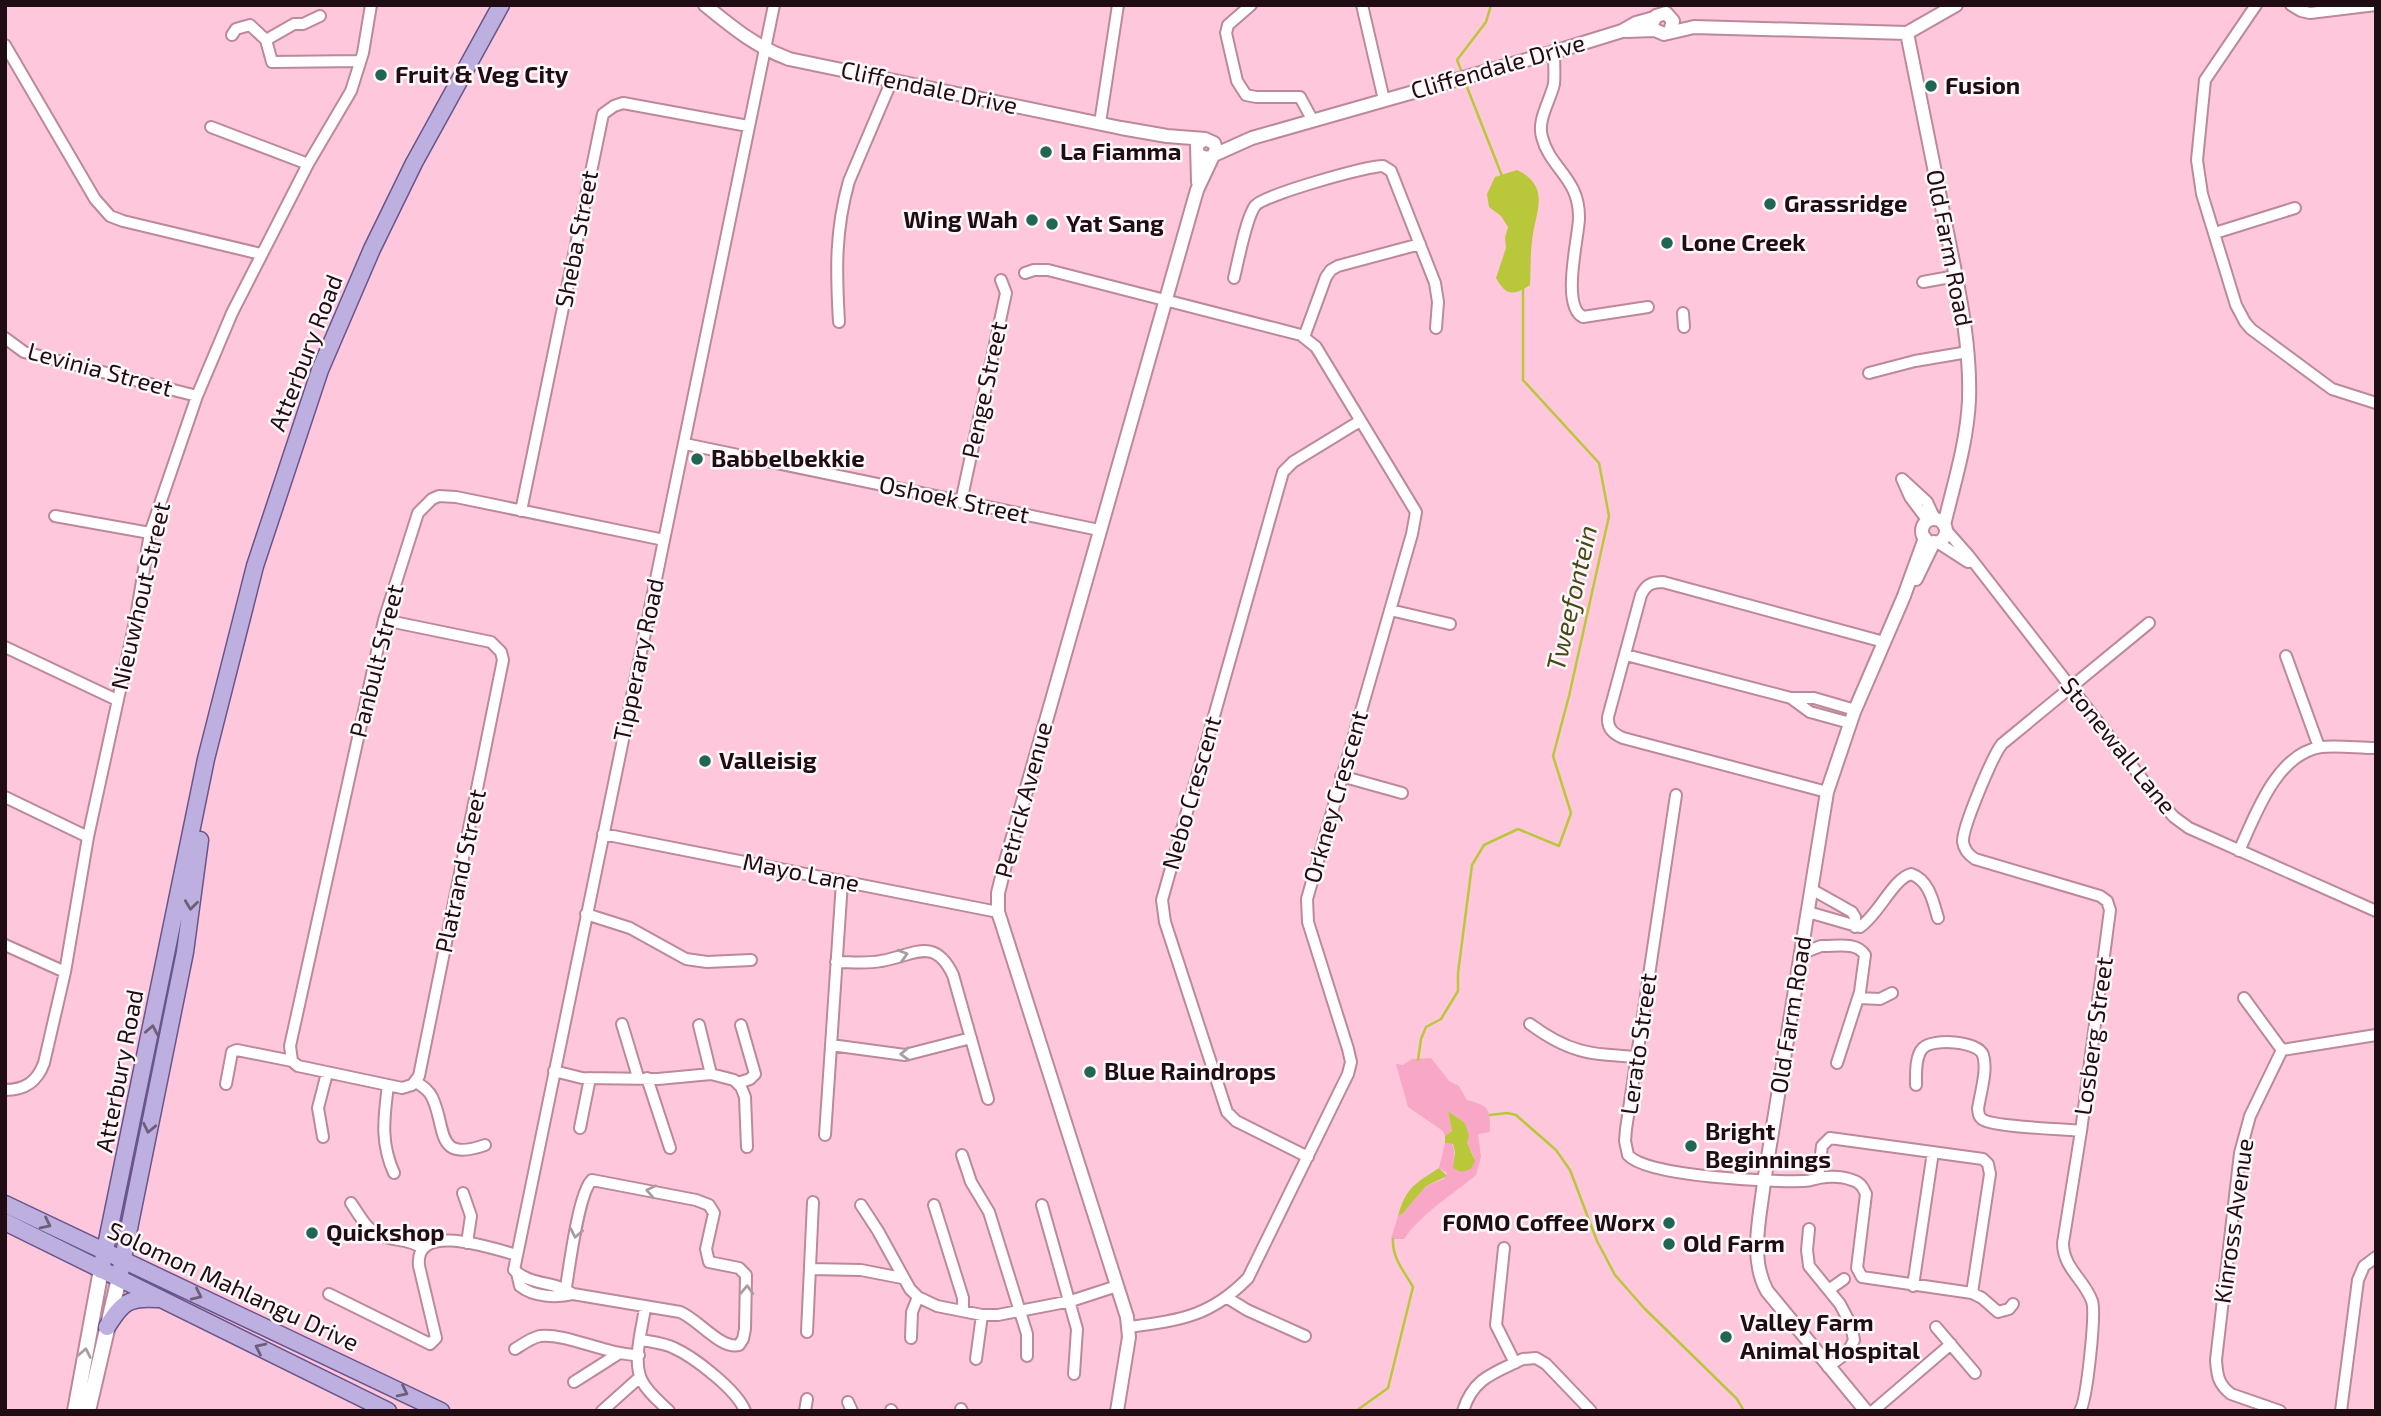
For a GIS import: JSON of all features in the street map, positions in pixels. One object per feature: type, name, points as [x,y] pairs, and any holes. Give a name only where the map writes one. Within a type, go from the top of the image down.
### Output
[{"type":"main road","name":"Atterbury Road","points":[[75,1411],[101,1270],[206,759],[255,566],[320,370],[390,208],[501,5]]},
{"type":"main road","name":"Atterbury Road","points":[[88,1411],[119,1278],[185,952],[212,762],[212,740]]},
{"type":"main road","name":"Solomon Mahlangu Drive","points":[[5,1204],[441,1411]]},
{"type":"main road","name":"Solomon Mahlangu Drive","points":[[5,1222],[388,1411]]},
{"type":"main road","points":[[107,1327],[122,1305],[136,1299],[159,1299]]},
{"type":"street","name":"Nieuwhout Street","points":[[5,1090],[20,1088],[32,1082],[42,1069],[65,972],[88,837],[136,617],[150,533],[197,396],[232,313],[308,164],[351,91],[371,5]]},
{"type":"street","name":"Cliffendale Drive","points":[[705,5],[751,41],[765,50],[789,59],[1167,136],[1208,140],[1252,138]]},
{"type":"street","name":"Tipperary Road","points":[[568,1293],[529,1280],[516,1272],[517,1255],[774,5]]},
{"type":"street","points":[[1100,123],[1118,5]]},
{"type":"street","points":[[1251,5],[1231,21],[1226,29],[1240,88],[1250,96],[1300,97],[1313,121]]},
{"type":"street","points":[[1362,5],[1384,100]]},
{"type":"street","points":[[1670,18],[1664,34],[1656,17],[1663,13],[1694,27],[1907,33],[1956,5]]},
{"type":"street","points":[[2256,5],[2208,73],[2203,86],[2197,170],[2236,305],[2245,322],[2323,383],[2341,393],[2376,403]]},
{"type":"street","points":[[2291,5],[2310,13],[2376,5]]},
{"type":"street","points":[[266,40],[294,24],[303,24],[320,16]]},
{"type":"street","name":"Cliffendale Drive","points":[[1213,155],[1252,138],[1554,52],[1622,31],[1656,17]]},
{"type":"street","points":[[232,35],[236,29],[250,25],[266,40],[272,62],[360,61]]},
{"type":"street","name":"Old Farm Road","points":[[1907,33],[1956,276],[1968,352],[1968,410],[1957,481],[1938,523]]},
{"type":"street","points":[[5,45],[95,199],[110,216],[261,254]]},
{"type":"street","points":[[1554,52],[1554,80],[1542,121],[1542,136],[1572,184],[1576,196],[1579,218],[1574,253],[1573,300],[1578,314],[1586,316],[1648,307]]},
{"type":"street","points":[[839,321],[837,242],[845,197],[849,181],[892,80]]},
{"type":"street","name":"Sheba Street","points":[[522,511],[603,114],[614,106],[630,104],[748,126]]},
{"type":"street","points":[[211,127],[308,164]]},
{"type":"street","name":"Cliffendale Drive","points":[[1167,136],[1198,154]]},
{"type":"street","points":[[1208,140],[1216,147],[1213,155],[1206,158],[1198,154],[1198,143],[1208,140]]},
{"type":"street","name":"Petrick Avenue","points":[[1197,190],[1198,154]]},
{"type":"street","name":"Petrick Avenue","points":[[1117,1411],[1129,1327],[998,912],[998,893],[1197,190],[1213,155]]},
{"type":"street","points":[[1234,278],[1252,210],[1260,201],[1379,165],[1388,167],[1437,291],[1436,328]]},
{"type":"street","points":[[2215,233],[2295,208]]},
{"type":"street","points":[[1025,273],[1048,270],[1304,337],[1331,270],[1420,244]]},
{"type":"street","points":[[1923,282],[1956,276]]},
{"type":"street","name":"Penge Street","points":[[961,502],[1006,293],[1001,280]]},
{"type":"street","points":[[1683,313],[1684,327]]},
{"type":"street","name":"Orkney Crescent","points":[[1129,1327],[1204,1312],[1226,1297],[1251,1273],[1351,1066],[1308,922],[1306,907],[1341,776],[1416,521],[1416,512],[1413,503],[1315,347],[1304,337]]},
{"type":"street","name":"Levinia Street","points":[[5,338],[24,352],[197,396]]},
{"type":"street","points":[[1869,373],[1915,361],[1968,352]]},
{"type":"street","name":"Nebo Crescent","points":[[1308,1157],[1236,1121],[1227,1112],[1165,922],[1162,900],[1283,472],[1293,462],[1360,421]]},
{"type":"street","name":"Oshoek Street","points":[[685,444],[1099,530]]},
{"type":"street","name":"Panbult Street","points":[[292,1061],[290,1046],[384,620],[414,524],[425,503],[439,496],[456,496],[664,540]]},
{"type":"street","points":[[55,516],[150,533]]},
{"type":"street","points":[[1938,523],[1944,537],[1932,541],[1923,527],[1938,523]]},
{"type":"street","name":"Stonewall Lane","points":[[1938,523],[1969,556],[2070,688],[2174,817],[2189,828],[2376,911]]},
{"type":"street","name":"Old Farm Road","points":[[1866,1411],[1775,1303],[1760,1277],[1757,1247],[1764,1182],[1827,792],[1855,710],[1932,541]]},
{"type":"street","name":"Stonewall Lane","points":[[1932,541],[1976,567]]},
{"type":"street","points":[[1827,792],[1623,738],[1613,733],[1608,718],[1641,595],[1647,585],[1655,582],[1671,584],[1884,642]]},
{"type":"street","points":[[1390,610],[1450,624]]},
{"type":"street","name":"Platrand Street","points":[[384,620],[491,642],[501,652],[503,660],[416,1082]]},
{"type":"street","points":[[2070,688],[2149,623]]},
{"type":"street","points":[[5,647],[117,700]]},
{"type":"street","points":[[1626,655],[1791,698],[1814,698],[1855,710]]},
{"type":"street","points":[[2286,656],[2319,747]]},
{"type":"street","name":"Losberg Street","points":[[2070,688],[2008,737],[1997,751],[1964,833],[1963,845],[1968,854],[1982,862],[2100,896],[2109,906],[2110,915],[2081,1131],[2063,1248],[2066,1261],[2089,1294],[2094,1309],[2086,1396],[2080,1411]]},
{"type":"street","points":[[1791,698],[1810,712],[1850,723]]},
{"type":"street","points":[[2239,851],[2272,783],[2286,766],[2319,747],[2376,748]]},
{"type":"street","points":[[1341,776],[1402,793]]},
{"type":"street","name":"Lerato Street","points":[[1676,795],[1625,1141],[1628,1155],[1640,1164],[1664,1169],[1764,1182]]},
{"type":"street","points":[[5,797],[88,837]]},
{"type":"street","name":"Mayo Lane","points":[[603,834],[998,912]]},
{"type":"street","points":[[1808,912],[1856,927],[1862,926],[1873,917],[1899,880],[1911,874],[1930,891],[1938,918]]},
{"type":"street","points":[[825,1135],[842,882]]},
{"type":"street","points":[[1811,889],[1852,912],[1856,927]]},
{"type":"street","points":[[586,914],[630,928],[686,959],[751,960]]},
{"type":"street","points":[[1800,954],[1821,946],[1804,933]]},
{"type":"street","points":[[5,945],[65,972]]},
{"type":"street","points":[[1824,946],[1856,947],[1864,952],[1866,963],[1837,1063]]},
{"type":"street","points":[[836,962],[882,961],[919,951],[936,953],[948,965],[953,975],[988,1099]]},
{"type":"street","points":[[1858,998],[1880,999],[1892,993]]},
{"type":"street","points":[[2244,998],[2282,1050],[2376,1035]]},
{"type":"street","points":[[622,1024],[670,1148]]},
{"type":"street","points":[[1530,1024],[1557,1043],[1571,1049],[1602,1055],[1637,1057]]},
{"type":"street","points":[[699,1025],[711,1074]]},
{"type":"street","points":[[738,1083],[755,1074],[741,1025]]},
{"type":"street","points":[[831,1045],[905,1055],[971,1038]]},
{"type":"street","points":[[1916,1085],[1920,1051],[1925,1046],[1939,1042],[1973,1046],[1980,1050],[1984,1059],[1978,1109],[1983,1120],[1997,1124],[2081,1131]]},
{"type":"street","points":[[226,1084],[234,1050],[402,1088],[416,1082],[432,1097],[441,1131],[453,1148],[464,1152],[485,1145]]},
{"type":"street","name":"Kinross Avenue","points":[[2280,1411],[2224,1389],[2217,1378],[2216,1360],[2242,1141],[2250,1116],[2282,1050]]},
{"type":"street","points":[[555,1072],[590,1078],[711,1074],[727,1077],[738,1083],[745,1097],[747,1147]]},
{"type":"street","points":[[323,1137],[318,1108],[327,1073]]},
{"type":"street","points":[[580,1128],[590,1078]]},
{"type":"street","points":[[388,1085],[384,1145],[394,1173]]},
{"type":"street","points":[[1818,1178],[1822,1146],[1830,1138],[1978,1157],[1986,1162],[1990,1169],[1972,1293]]},
{"type":"street","points":[[1913,1286],[1933,1152]]},
{"type":"street","points":[[962,1156],[974,1190],[989,1212],[1027,1334],[1027,1356]]},
{"type":"street","points":[[1764,1182],[1848,1178],[1859,1183],[1864,1189],[1866,1205],[1857,1268],[1859,1274],[1868,1279],[1972,1293],[1982,1297],[1998,1312],[2008,1310],[2013,1304]]},
{"type":"street","points":[[592,1180],[709,1205],[714,1213],[706,1249],[709,1262],[738,1268],[747,1275],[746,1329],[741,1343],[736,1347],[724,1344],[695,1320],[680,1312],[645,1308],[568,1293],[580,1216],[588,1185],[592,1180]]},
{"type":"street","points":[[463,1193],[471,1216],[467,1243]]},
{"type":"street","points":[[807,1332],[813,1202]]},
{"type":"street","points":[[351,1203],[369,1227],[379,1235],[408,1240],[422,1248]]},
{"type":"street","points":[[861,1205],[902,1278],[918,1297],[937,1306],[982,1314],[1020,1312],[1070,1301],[1117,1286]]},
{"type":"street","points":[[934,1205],[963,1298],[963,1311]]},
{"type":"street","points":[[1042,1205],[1070,1301],[1078,1341],[1074,1374]]},
{"type":"street","points":[[1809,1229],[1807,1261],[1812,1271],[1830,1289],[1849,1320],[1854,1340],[1848,1352],[1828,1367]]},
{"type":"street","points":[[329,1294],[427,1344],[433,1343],[436,1338],[418,1259],[422,1248],[436,1240],[467,1243],[517,1255]]},
{"type":"street","points":[[1504,1248],[1496,1325],[1515,1363]]},
{"type":"street","points":[[2341,1411],[2358,1280],[2364,1266],[2376,1256]]},
{"type":"street","points":[[810,1269],[861,1270],[902,1278]]},
{"type":"street","points":[[1830,1289],[1844,1279]]},
{"type":"street","points":[[911,1338],[912,1312],[918,1297]]},
{"type":"street","points":[[1226,1297],[1247,1310],[1305,1336]]},
{"type":"street","points":[[645,1308],[639,1354],[640,1377],[648,1390],[669,1411]]},
{"type":"street","points":[[976,1359],[982,1314]]},
{"type":"street","points":[[1936,1327],[1975,1373]]},
{"type":"street","points":[[515,1349],[532,1338],[549,1336],[618,1354],[639,1354]]},
{"type":"street","points":[[641,1340],[667,1345],[684,1353],[733,1393],[745,1411]]},
{"type":"street","points":[[1873,1411],[1951,1344]]},
{"type":"street","points":[[574,1382],[618,1354]]},
{"type":"street","points":[[1464,1411],[1469,1394],[1477,1384],[1527,1358],[1541,1361],[1591,1411]]},
{"type":"street","points":[[602,1411],[640,1377]]},
{"type":"shaded area","points":[[1517,170],[1535,184],[1539,201],[1531,247],[1530,285],[1510,292],[1503,288],[1496,278],[1506,248],[1508,227],[1501,216],[1489,207],[1487,194],[1495,177]]},
{"type":"shaded area","points":[[1431,1058],[1449,1081],[1459,1086],[1467,1100],[1480,1104],[1487,1110],[1490,1132],[1478,1134],[1481,1157],[1476,1175],[1429,1212],[1404,1239],[1391,1239],[1398,1216],[1426,1186],[1444,1179],[1447,1173],[1439,1168],[1445,1143],[1452,1144],[1454,1164],[1461,1172],[1474,1157],[1467,1142],[1465,1123],[1448,1111],[1452,1131],[1445,1136],[1443,1131],[1408,1107],[1396,1064],[1403,1065],[1412,1059]]},
{"type":"shaded area","points":[[1448,1111],[1465,1123],[1469,1136],[1467,1142],[1475,1161],[1471,1169],[1461,1172],[1453,1168],[1453,1144],[1445,1143],[1445,1136],[1452,1131]]},
{"type":"shaded area","points":[[1439,1168],[1447,1176],[1426,1186],[1398,1216],[1408,1192]]},
{"type":"waterway","name":"Tweefontein","points":[[1463,75],[1457,60],[1486,22],[1491,5]]},
{"type":"waterway","name":"Tweefontein","points":[[1465,82],[1502,176]]},
{"type":"waterway","name":"Tweefontein","points":[[1418,1060],[1426,1027],[1441,1019],[1458,991],[1472,865],[1484,845],[1518,829],[1559,846],[1571,813],[1553,756],[1609,516],[1599,463],[1523,380],[1523,287]]},
{"type":"waterway","points":[[1490,1115],[1516,1115],[1556,1150],[1570,1170],[1597,1241],[1615,1275],[1644,1308],[1737,1399],[1744,1411]]},
{"type":"waterway","name":"Tweefontein","points":[[1356,1411],[1388,1388],[1413,1287],[1402,1270],[1393,1239]]},
{"type":"place","name":"Fruit & Veg City","points":[[381,75]]},
{"type":"place","name":"Fusion","points":[[1931,86]]},
{"type":"place","name":"La Fiamma","points":[[1046,152]]},
{"type":"place","name":"Grassridge","points":[[1770,204]]},
{"type":"place","name":"Wing Wah","points":[[1032,220]]},
{"type":"place","name":"Yat Sang","points":[[1052,224]]},
{"type":"place","name":"Lone Creek","points":[[1667,243]]},
{"type":"place","name":"Babbelbekkie","points":[[697,459]]},
{"type":"place","name":"Valleisig","points":[[705,761]]},
{"type":"place","name":"Blue Raindrops","points":[[1090,1072]]},
{"type":"place","name":"Bright Beginnings","points":[[1691,1146]]},
{"type":"place","name":"FOMO Coffee Worx","points":[[1669,1223]]},
{"type":"place","name":"Quickshop","points":[[312,1233]]},
{"type":"place","name":"Old Farm","points":[[1669,1244]]},
{"type":"place","name":"Valley Farm Animal Hospital","points":[[1726,1337]]}]
